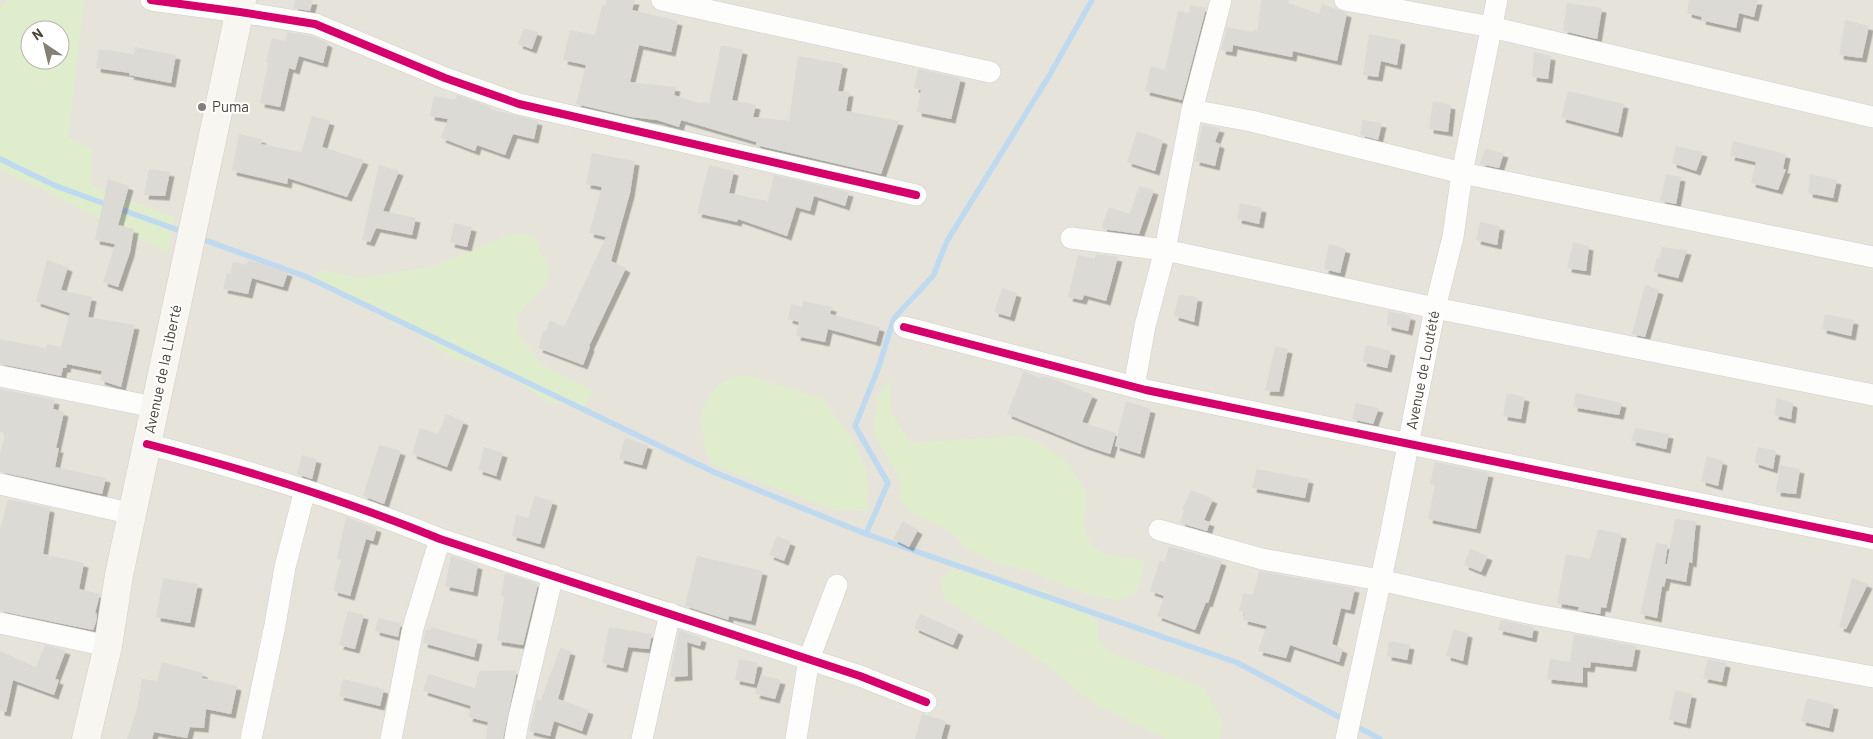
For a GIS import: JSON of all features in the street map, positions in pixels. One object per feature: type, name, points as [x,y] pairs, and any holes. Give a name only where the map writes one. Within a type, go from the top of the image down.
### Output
[{"type":"street","points":[[151,0],[241,6],[315,24],[445,78],[519,104],[916,195]]},
{"type":"street","points":[[662,0],[990,72]]},
{"type":"street","points":[[1134,387],[1146,326],[1165,250],[1192,110],[1221,0]]},
{"type":"street","points":[[1345,0],[1491,27],[1873,118]]},
{"type":"street","name":"Avenue de Loutété","points":[[1346,739],[1435,308],[1453,237],[1462,174],[1497,0]]},
{"type":"street","name":"Avenue de la Liberté","points":[[86,739],[108,646],[119,575],[241,6]]},
{"type":"street","points":[[1192,110],[1251,121],[1462,174],[1873,257]]},
{"type":"street","points":[[1072,238],[1165,250],[1435,308],[1873,395]]},
{"type":"street","points":[[904,327],[1134,387],[1873,539]]},
{"type":"street","points":[[0,376],[154,407]]},
{"type":"street","points":[[148,444],[222,463],[305,490],[383,516],[440,538],[860,676],[926,702]]},
{"type":"street","points":[[0,484],[133,514]]},
{"type":"street","points":[[251,739],[285,567],[305,490]]},
{"type":"street","points":[[1159,530],[1262,559],[1380,580],[1527,613],[1873,677]]},
{"type":"street","points":[[391,739],[413,628],[440,538]]},
{"type":"street","points":[[515,739],[553,575]]},
{"type":"street","points":[[796,739],[809,659],[837,585]]},
{"type":"street","points":[[642,739],[670,613]]},
{"type":"street","points":[[0,623],[108,646]]},
{"type":"shaded area","points":[[0,0],[1873,0],[1873,739],[0,739]]},
{"type":"green space","points":[[8,0],[84,0],[68,138],[92,149],[92,186],[175,217],[168,253],[0,170],[0,7]]},
{"type":"green space","points":[[515,233],[533,236],[550,269],[545,286],[517,315],[519,334],[541,364],[593,391],[585,406],[548,402],[501,371],[451,358],[386,311],[309,277],[324,270],[360,278],[430,267]]},
{"type":"green space","points":[[748,375],[823,399],[853,440],[867,473],[868,511],[834,510],[713,465],[705,451],[700,415],[713,390],[730,378]]},
{"type":"green space","points":[[891,379],[891,413],[911,443],[1016,436],[1035,440],[1066,461],[1087,494],[1084,528],[1092,546],[1107,555],[1144,560],[1141,577],[1135,593],[1119,601],[1083,593],[1032,572],[995,563],[963,546],[953,533],[912,513],[899,499],[901,482],[873,431],[878,395]]},
{"type":"green space","points":[[950,569],[1046,591],[1097,620],[1098,639],[1110,653],[1203,687],[1223,722],[1219,739],[1166,739],[1096,705],[1040,660],[945,600],[940,584]]},
{"type":"building","points":[[295,0],[313,0],[310,11],[293,8]]},
{"type":"building","points":[[606,0],[635,0],[632,10],[678,21],[671,52],[639,45],[630,82],[676,87],[674,95],[701,104],[701,102],[709,104],[721,45],[743,50],[732,100],[756,105],[753,117],[789,121],[798,56],[843,64],[838,91],[849,92],[846,111],[899,121],[881,174],[756,145],[756,142],[681,120],[679,127],[657,120],[631,117],[576,104],[586,65],[563,60],[570,30],[595,35],[602,5],[605,6]]},
{"type":"building","points":[[1261,0],[1289,0],[1288,3],[1319,14],[1322,4],[1347,13],[1337,61],[1293,51],[1292,57],[1233,45],[1232,52],[1221,50],[1227,27],[1253,32],[1254,30],[1257,31]]},
{"type":"building","points":[[1689,0],[1758,0],[1754,17],[1739,13],[1736,28],[1701,20],[1702,17],[1687,13]]},
{"type":"building","points":[[1567,3],[1602,8],[1597,39],[1563,31]]},
{"type":"building","points":[[1191,5],[1206,8],[1182,100],[1145,91],[1151,66],[1165,70],[1178,11],[1189,13]]},
{"type":"building","points":[[1845,20],[1869,26],[1862,58],[1839,55]]},
{"type":"building","points":[[524,28],[538,32],[532,49],[518,44]]},
{"type":"building","points":[[287,32],[312,36],[328,43],[323,63],[299,56],[295,70],[289,68],[280,107],[260,103],[272,38],[285,41]]},
{"type":"building","points":[[1369,34],[1401,40],[1397,65],[1381,61],[1378,77],[1363,75]]},
{"type":"building","points":[[135,47],[176,55],[171,83],[129,75],[130,73],[96,68],[99,49],[134,54]]},
{"type":"building","points":[[1534,52],[1551,56],[1548,79],[1532,77]]},
{"type":"building","points":[[918,69],[961,78],[951,119],[917,112],[921,90],[914,88]]},
{"type":"building","points":[[1568,91],[1624,104],[1618,133],[1561,118]]},
{"type":"building","points":[[457,95],[491,107],[490,109],[538,121],[534,139],[513,134],[505,155],[477,145],[475,151],[441,138],[448,119],[430,116],[434,96],[455,100]]},
{"type":"building","points":[[1433,101],[1451,105],[1448,132],[1429,129]]},
{"type":"building","points":[[312,116],[330,121],[322,147],[364,160],[347,197],[288,178],[287,184],[232,171],[239,134],[262,139],[261,144],[301,152]]},
{"type":"building","points":[[1362,120],[1382,123],[1378,140],[1360,135]]},
{"type":"building","points":[[1202,125],[1220,128],[1215,142],[1220,144],[1215,166],[1195,161]]},
{"type":"building","points":[[1137,131],[1163,140],[1155,171],[1127,162]]},
{"type":"building","points":[[1733,141],[1786,154],[1783,169],[1786,169],[1778,190],[1751,183],[1756,162],[1730,156]]},
{"type":"building","points":[[1676,146],[1703,152],[1696,171],[1672,163]]},
{"type":"building","points":[[1485,149],[1504,153],[1499,168],[1480,164]]},
{"type":"building","points":[[592,153],[635,161],[630,193],[611,261],[626,268],[589,346],[583,365],[538,348],[544,330],[546,331],[550,320],[564,327],[606,237],[589,233],[602,187],[586,184]]},
{"type":"building","points":[[379,165],[399,171],[383,211],[416,218],[412,235],[376,228],[370,242],[362,240]]},
{"type":"building","points":[[709,165],[734,171],[729,193],[768,201],[774,175],[849,192],[845,206],[814,196],[810,211],[796,207],[787,236],[738,219],[737,222],[697,213]]},
{"type":"building","points":[[149,169],[170,172],[165,196],[144,195]]},
{"type":"building","points":[[1666,174],[1681,177],[1676,204],[1660,201]]},
{"type":"building","points":[[1810,174],[1837,180],[1833,198],[1808,193]]},
{"type":"building","points":[[108,179],[129,186],[118,225],[134,229],[130,252],[118,287],[103,282],[115,244],[95,240]]},
{"type":"building","points":[[1139,186],[1154,190],[1139,234],[1102,229],[1109,207],[1130,214]]},
{"type":"building","points":[[1240,203],[1262,208],[1259,224],[1237,219]]},
{"type":"building","points":[[1480,222],[1500,226],[1497,245],[1476,240]]},
{"type":"building","points":[[454,223],[472,227],[467,247],[450,243]]},
{"type":"building","points":[[1573,242],[1589,246],[1586,271],[1567,268]]},
{"type":"building","points":[[1329,244],[1346,249],[1340,273],[1324,269]]},
{"type":"building","points":[[1662,247],[1687,250],[1678,278],[1653,272],[1657,257],[1660,258]]},
{"type":"building","points":[[1096,254],[1118,257],[1106,301],[1084,295],[1082,300],[1068,297],[1078,255],[1095,259]]},
{"type":"building","points":[[47,260],[68,267],[61,290],[92,297],[88,317],[135,325],[121,387],[100,380],[102,371],[67,364],[66,368],[63,368],[61,376],[0,364],[0,339],[46,348],[47,344],[61,347],[70,313],[36,302]]},
{"type":"building","points":[[248,260],[288,272],[283,287],[252,278],[248,294],[223,289],[227,273],[230,274],[233,262],[247,265]]},
{"type":"building","points":[[1645,285],[1659,290],[1645,337],[1632,334]]},
{"type":"building","points":[[1002,288],[1017,293],[1010,317],[994,312]]},
{"type":"building","points":[[1179,295],[1198,297],[1194,322],[1174,316]]},
{"type":"building","points":[[803,301],[832,307],[830,314],[880,327],[876,342],[828,329],[825,342],[796,336],[799,322],[788,319],[791,304],[802,307]]},
{"type":"building","points":[[1388,311],[1411,316],[1408,331],[1387,326]]},
{"type":"building","points":[[1825,314],[1854,320],[1851,336],[1822,329]]},
{"type":"building","points":[[1366,345],[1391,351],[1387,368],[1362,362]]},
{"type":"building","points":[[1275,346],[1288,349],[1279,392],[1265,391]]},
{"type":"building","points":[[1024,371],[1040,378],[1042,376],[1054,379],[1093,395],[1082,422],[1116,433],[1110,454],[1007,414]]},
{"type":"building","points":[[0,389],[55,400],[53,409],[64,412],[56,448],[59,448],[55,467],[106,478],[102,494],[0,472],[0,454],[5,433],[0,432]]},
{"type":"building","points":[[1507,393],[1525,397],[1521,419],[1503,416]]},
{"type":"building","points":[[1576,393],[1622,403],[1619,415],[1573,407]]},
{"type":"building","points":[[1777,398],[1793,403],[1791,419],[1774,415]]},
{"type":"building","points":[[1126,401],[1151,409],[1140,454],[1115,446]]},
{"type":"building","points":[[1356,403],[1379,408],[1373,424],[1352,419]]},
{"type":"building","points":[[446,414],[464,421],[447,467],[412,454],[420,428],[438,434]]},
{"type":"building","points":[[1635,428],[1669,434],[1666,449],[1631,441]]},
{"type":"building","points":[[625,438],[648,445],[642,465],[619,459]]},
{"type":"building","points":[[379,445],[401,451],[384,504],[363,496]]},
{"type":"building","points":[[484,447],[503,453],[496,476],[478,470]]},
{"type":"building","points":[[1758,447],[1776,451],[1773,469],[1754,463]]},
{"type":"building","points":[[302,455],[317,459],[312,479],[297,474]]},
{"type":"building","points":[[1707,456],[1723,461],[1718,486],[1701,481]]},
{"type":"building","points":[[1435,462],[1489,473],[1476,529],[1428,519],[1435,485],[1430,484]]},
{"type":"building","points":[[1780,465],[1800,469],[1796,494],[1776,492]]},
{"type":"building","points":[[1257,469],[1309,479],[1305,498],[1252,488]]},
{"type":"building","points":[[1191,490],[1213,499],[1204,520],[1210,522],[1207,531],[1180,523],[1184,510],[1182,510]]},
{"type":"building","points":[[535,496],[553,501],[540,544],[512,536],[516,515],[528,518]]},
{"type":"building","points":[[8,499],[50,508],[43,554],[84,563],[79,589],[100,594],[93,630],[0,611],[0,530]]},
{"type":"building","points":[[346,517],[377,528],[373,541],[366,539],[350,596],[333,591],[341,560],[337,559]]},
{"type":"building","points":[[1675,519],[1696,521],[1692,563],[1689,562],[1686,582],[1666,578],[1664,587],[1662,586],[1657,618],[1640,614],[1656,543],[1668,545],[1665,564],[1667,564]]},
{"type":"building","points":[[903,521],[918,530],[909,547],[893,539]]},
{"type":"building","points":[[1598,529],[1622,534],[1606,608],[1601,607],[1600,614],[1578,610],[1579,607],[1557,603],[1566,554],[1590,559]]},
{"type":"building","points":[[777,536],[791,542],[784,561],[769,555]]},
{"type":"building","points":[[1169,547],[1222,561],[1208,603],[1206,602],[1195,630],[1157,616],[1164,596],[1150,591],[1160,560],[1164,562]]},
{"type":"building","points":[[1470,549],[1488,556],[1481,572],[1464,565]]},
{"type":"building","points":[[451,556],[478,565],[473,592],[445,586]]},
{"type":"building","points":[[697,556],[763,571],[751,621],[729,616],[728,620],[685,606]]},
{"type":"building","points":[[1259,571],[1355,588],[1350,610],[1341,608],[1332,644],[1343,649],[1339,662],[1290,645],[1286,658],[1258,651],[1267,626],[1243,620],[1245,612],[1239,611],[1243,593],[1253,595]]},
{"type":"building","points":[[505,573],[538,584],[523,645],[497,641],[504,597],[501,596]]},
{"type":"building","points":[[163,578],[198,584],[190,623],[156,617]]},
{"type":"building","points":[[1852,578],[1868,584],[1846,629],[1839,627]]},
{"type":"building","points":[[348,611],[364,615],[355,649],[339,645]]},
{"type":"building","points":[[920,614],[959,631],[953,645],[914,628]]},
{"type":"building","points":[[378,618],[401,623],[398,637],[375,631]]},
{"type":"building","points":[[1501,620],[1534,627],[1532,638],[1498,630]]},
{"type":"building","points":[[431,627],[478,640],[474,657],[423,643],[426,629],[430,630]]},
{"type":"building","points":[[609,627],[652,634],[649,649],[628,647],[623,668],[602,663]]},
{"type":"building","points":[[679,630],[702,638],[700,646],[687,642],[688,676],[670,677]]},
{"type":"building","points":[[1453,630],[1468,633],[1463,661],[1446,656]]},
{"type":"building","points":[[1574,634],[1636,646],[1632,667],[1591,662],[1590,668],[1583,667],[1583,683],[1547,679],[1550,659],[1570,662]]},
{"type":"building","points":[[1389,641],[1410,645],[1407,660],[1387,656]]},
{"type":"building","points":[[45,645],[66,650],[55,679],[59,680],[54,695],[13,680],[6,712],[0,711],[0,651],[36,667]]},
{"type":"building","points":[[560,648],[571,651],[558,699],[589,710],[582,731],[554,721],[550,736],[529,731],[537,699],[541,700]]},
{"type":"building","points":[[739,659],[758,663],[754,684],[735,680]]},
{"type":"building","points":[[1708,659],[1726,663],[1722,682],[1703,678]]},
{"type":"building","points":[[162,662],[203,673],[202,678],[237,686],[231,714],[206,709],[204,728],[190,727],[187,738],[154,732],[152,739],[127,739],[137,709],[142,679],[157,681]]},
{"type":"building","points":[[516,670],[503,739],[486,739],[488,722],[468,717],[471,706],[423,691],[429,674],[475,688],[479,671]]},
{"type":"building","points":[[761,675],[781,680],[775,699],[755,694]]},
{"type":"building","points":[[343,679],[384,689],[380,706],[339,696]]},
{"type":"building","points":[[1675,690],[1692,694],[1686,724],[1669,720]]},
{"type":"building","points":[[1807,698],[1834,705],[1829,728],[1801,721]]},
{"type":"building","points":[[922,714],[946,721],[941,739],[915,739]]},
{"type":"waterway","points":[[866,534],[888,483],[855,426],[878,369],[894,318],[933,276],[947,241],[1049,76],[1092,0]]},
{"type":"waterway","points":[[0,159],[56,186],[108,205]]},
{"type":"waterway","points":[[117,208],[186,233]]},
{"type":"waterway","points":[[199,238],[307,277],[716,473],[866,534],[1238,663],[1345,720]]},
{"type":"waterway","points":[[1354,725],[1380,739]]},
{"type":"cycle path","points":[[151,0],[315,24],[445,78],[519,104],[916,195]]},
{"type":"cycle path","points":[[904,327],[1146,390],[1873,539]]},
{"type":"cycle path","points":[[147,444],[222,464],[332,499],[440,539],[860,676],[926,702]]},
{"type":"place","name":"Puma","points":[[202,107]]}]
